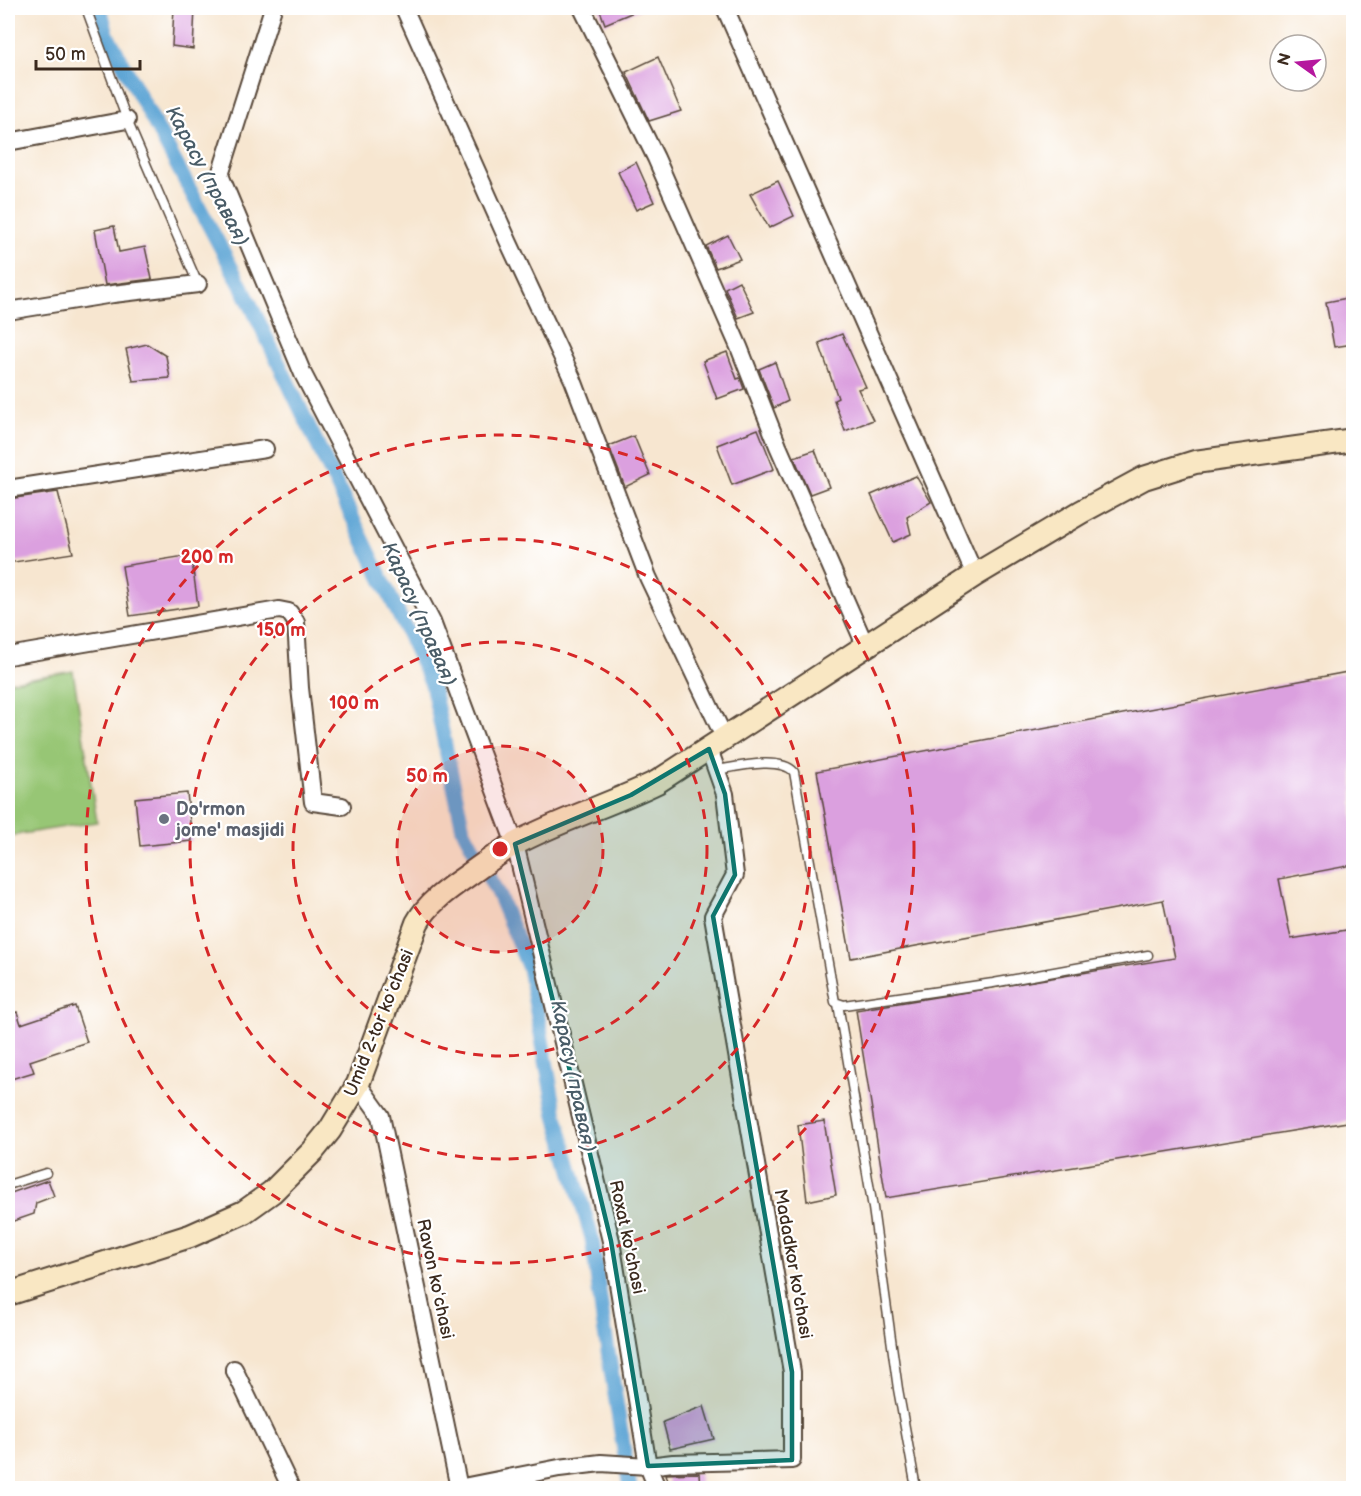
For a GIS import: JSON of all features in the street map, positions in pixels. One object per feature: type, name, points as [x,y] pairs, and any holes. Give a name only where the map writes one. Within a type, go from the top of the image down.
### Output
[{"type":"main road","name":"Umid 2-tor koʻchasi","points":[[8,1294],[190,1236],[244,1212],[297,1170],[330,1130],[358,1084],[420,917],[434,901],[458,882],[511,846],[631,795],[717,752],[866,647],[975,575],[1112,494],[1160,472],[1195,462],[1353,440]]},
{"type":"street","name":"Roxat ko'chasi","points":[[273,8],[220,175],[303,374],[432,622],[511,846],[610,1241],[648,1466],[657,1488]]},
{"type":"street","points":[[404,8],[573,380],[717,752]]},
{"type":"street","points":[[582,8],[656,158],[866,647]]},
{"type":"street","points":[[725,8],[975,575]]},
{"type":"street","points":[[8,142],[127,120]]},
{"type":"street","points":[[8,311],[113,294],[198,284]]},
{"type":"street","points":[[8,489],[265,449]]},
{"type":"street","points":[[8,656],[279,610],[289,612],[296,622],[300,688],[313,802],[342,806]]},
{"type":"street","name":"Madadkor ko'chasi","points":[[459,1488],[559,1468],[601,1463],[648,1466],[673,1463],[792,1460],[792,1372],[713,916],[735,875],[725,794],[717,752]]},
{"type":"street","name":"Ravon koʻchasi","points":[[358,1084],[381,1116],[459,1488]]},
{"type":"street","points":[[234,1369],[291,1488]]},
{"type":"lane","points":[[86,8],[127,120],[198,284]]},
{"type":"lane","points":[[717,752],[758,764],[781,764],[794,772],[835,1002],[838,1004],[873,1208],[898,1389],[916,1488]]},
{"type":"lane","points":[[838,1004],[993,983],[1148,955]]},
{"type":"lane","points":[[8,1185],[46,1173]]},
{"type":"highlighted area","points":[[709,749],[725,794],[735,875],[713,916],[792,1372],[792,1460],[648,1466],[611,1241],[515,844],[631,795]]},
{"type":"green space","points":[[73,671],[97,822],[8,836],[8,682]]},
{"type":"building","points":[[174,8],[195,8],[193,49],[172,46]]},
{"type":"building","points":[[599,8],[643,8],[605,24]]},
{"type":"building","points":[[658,57],[681,111],[649,121],[626,72]]},
{"type":"building","points":[[636,162],[654,202],[636,210],[618,172]]},
{"type":"building","points":[[778,181],[794,216],[769,228],[750,194]]},
{"type":"building","points":[[114,226],[119,252],[145,247],[152,279],[105,285],[95,230]]},
{"type":"building","points":[[728,235],[740,259],[716,268],[706,246]]},
{"type":"building","points":[[739,281],[754,312],[738,318],[725,288]]},
{"type":"building","points":[[1353,297],[1353,344],[1334,347],[1326,302]]},
{"type":"building","points":[[842,334],[866,387],[858,389],[873,420],[845,431],[834,400],[838,398],[819,343]]},
{"type":"building","points":[[147,344],[166,356],[170,378],[133,381],[126,349]]},
{"type":"building","points":[[727,352],[737,379],[740,378],[744,389],[717,399],[703,361]]},
{"type":"building","points":[[775,362],[788,401],[774,408],[759,369]]},
{"type":"building","points":[[758,429],[774,469],[732,485],[717,445]]},
{"type":"building","points":[[634,436],[650,475],[625,487],[609,446]]},
{"type":"building","points":[[815,450],[829,487],[810,494],[794,457]]},
{"type":"building","points":[[916,476],[931,502],[907,517],[911,534],[893,542],[871,495]]},
{"type":"building","points":[[58,492],[73,553],[8,563],[8,499]]},
{"type":"building","points":[[191,555],[198,606],[130,616],[122,566]]},
{"type":"building","points":[[1353,671],[1353,865],[1279,879],[1291,939],[1353,929],[1353,1121],[886,1198],[856,1010],[1175,958],[1163,900],[851,958],[817,771]]},
{"type":"building","points":[[187,793],[192,841],[140,846],[135,798]]},
{"type":"building","points":[[75,1006],[87,1042],[30,1061],[34,1072],[8,1080],[8,1015],[17,1012],[21,1024]]},
{"type":"building","points":[[824,1121],[836,1195],[807,1201],[798,1125]]},
{"type":"building","points":[[48,1180],[54,1196],[36,1203],[34,1214],[8,1223],[8,1194]]},
{"type":"building","points":[[704,1406],[714,1439],[670,1449],[663,1422]]},
{"type":"building","points":[[699,1473],[700,1488],[670,1488],[666,1474]]},
{"type":"waterway","name":"Карасу (правая)","points":[[100,8],[107,34],[246,295],[432,684],[463,829],[498,894],[529,968],[556,1116],[592,1238],[630,1488]]},
{"type":"place","name":"Do'rmon jome' masjidi","points":[[164,819]]}]
